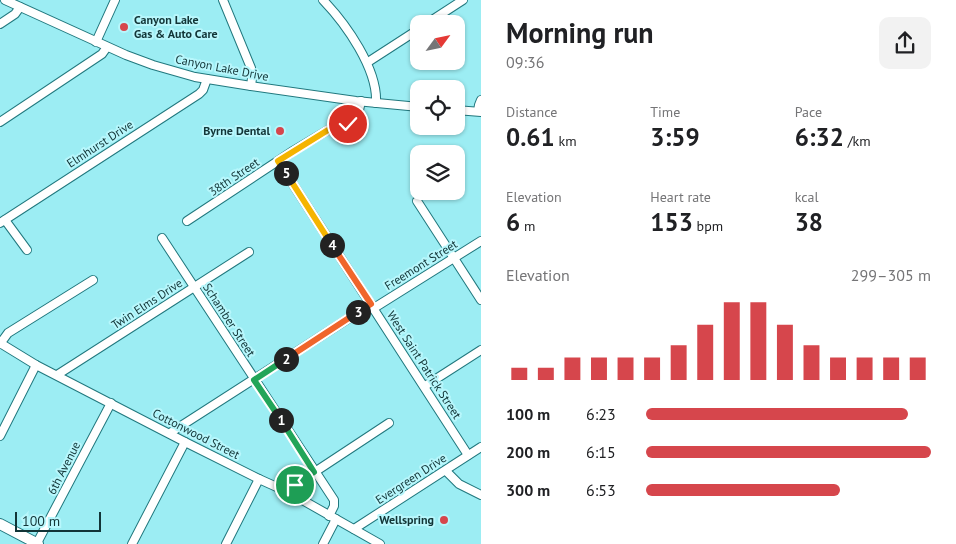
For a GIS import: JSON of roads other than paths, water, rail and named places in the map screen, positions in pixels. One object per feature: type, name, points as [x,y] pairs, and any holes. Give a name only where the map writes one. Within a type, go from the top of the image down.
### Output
[{"type":"main road","points":[[0,524],[38,544]]},
{"type":"street","name":"Canyon Lake Drive","points":[[5,0],[107,47],[153,65],[207,79],[410,106]]},
{"type":"street","points":[[96,42],[115,0]]},
{"type":"street","points":[[223,0],[251,68],[251,86]]},
{"type":"street","points":[[440,15],[462,0]]},
{"type":"street","points":[[326,1],[341,20],[368,62],[377,95],[376,103]]},
{"type":"street","points":[[0,24],[15,14],[20,7]]},
{"type":"street","points":[[368,62],[410,35]]},
{"type":"street","points":[[0,122],[102,54],[107,47]]},
{"type":"street","name":"Elmhurst Drive","points":[[3,222],[200,94],[207,79]]},
{"type":"street","points":[[465,111],[480,112],[479,105],[481,100]]},
{"type":"street","name":"38th Street","points":[[187,221],[328,130],[355,120],[361,101]]},
{"type":"street","name":"West Saint Patrick Street","points":[[278,161],[468,455]]},
{"type":"street","points":[[417,201],[481,300]]},
{"type":"street","points":[[3,222],[27,250]]},
{"type":"street","name":"Schamber Street","points":[[162,238],[334,500],[332,517]]},
{"type":"street","name":"Freemont Street","points":[[170,433],[372,306],[481,241]]},
{"type":"street","name":"Twin Elms Drive","points":[[57,375],[249,252]]},
{"type":"street","points":[[0,343],[8,333],[93,280]]},
{"type":"street","name":"Cottonwood Street","points":[[0,343],[36,365],[290,493],[380,544]]},
{"type":"street","points":[[425,386],[481,350]]},
{"type":"street","points":[[0,436],[36,365]]},
{"type":"street","name":"6th Avenue","points":[[38,544],[111,403]]},
{"type":"street","points":[[290,493],[295,485],[389,423]]},
{"type":"street","points":[[132,544],[186,442]]},
{"type":"street","name":"Evergreen Drive","points":[[354,530],[481,447]]},
{"type":"street","points":[[446,471],[459,484],[481,495]]},
{"type":"street","points":[[226,544],[260,479]]},
{"type":"street","points":[[322,544],[332,517]]},
{"type":"place","name":"Canyon Lake Gas & Auto Care","points":[[124,27]]},
{"type":"place","name":"Byrne Dental","points":[[280,131]]},
{"type":"place","name":"Wellspring","points":[[444,520]]}]
